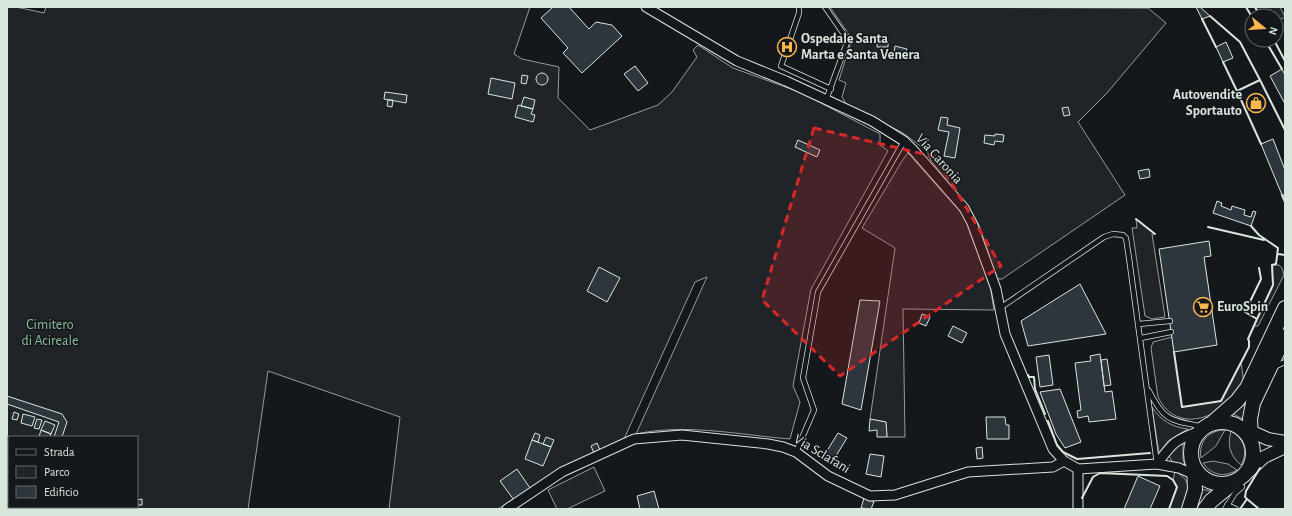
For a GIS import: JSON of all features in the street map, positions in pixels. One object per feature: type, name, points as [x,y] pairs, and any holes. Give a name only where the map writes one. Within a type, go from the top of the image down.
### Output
[{"type":"main road","points":[[1189,509],[1198,474],[1191,448],[1205,428],[1237,401],[1247,388],[1285,308]]},
{"type":"main road","points":[[1205,509],[1211,501],[1240,482],[1250,468],[1254,449],[1247,433],[1253,403],[1285,336]]},
{"type":"main road","points":[[1205,428],[1227,421],[1247,433]]},
{"type":"main road","points":[[1198,474],[1224,485],[1240,482]]},
{"type":"street","name":"Via Caronia","points":[[647,7],[737,61],[786,81],[872,121],[904,141],[964,208],[978,237],[996,289],[1005,334],[1053,449],[1064,461]]},
{"type":"street","points":[[1157,464],[1172,444],[1205,428]]},
{"type":"street","points":[[1247,433],[1285,442]]},
{"type":"street","name":"Via Sclafani","points":[[507,509],[562,472],[634,438],[643,437],[682,435],[753,442],[783,447],[796,452],[828,476],[870,496],[895,495],[968,472],[1053,467],[1064,461]]},
{"type":"street","points":[[1240,482],[1264,457],[1285,447]]},
{"type":"street","points":[[1064,461],[1078,469],[1157,464],[1179,468],[1198,474]]},
{"type":"street","points":[[1078,469],[1078,509]]},
{"type":"lane","points":[[799,7],[799,13],[781,66],[830,89]]},
{"type":"lane","points":[[825,7],[848,40],[826,100]]},
{"type":"lane","points":[[796,452],[814,410],[803,378],[818,292],[904,141]]},
{"type":"lane","points":[[1000,308],[1104,238],[1118,233],[1126,238],[1148,389],[1148,406],[1157,464]]},
{"type":"lane","points":[[1139,324],[1170,321]]},
{"type":"lane","points":[[1141,338],[1172,332]]},
{"type":"lane","points":[[1269,370],[1285,362]]},
{"type":"lane","points":[[1148,389],[1156,406],[1170,418],[1186,424],[1205,428]]},
{"type":"lane","points":[[1236,509],[1226,507],[1240,482]]},
{"type":"highlighted area","points":[[814,128],[936,157],[1001,266],[840,376],[762,300]]},
{"type":"green space","name":"Cimitero di Acireale","points":[[7,7],[16,7],[44,13],[46,7],[530,7],[514,54],[522,59],[559,67],[558,98],[590,130],[658,105],[672,92],[697,57],[693,50],[698,45],[733,68],[802,93],[880,134],[880,145],[888,151],[811,289],[793,386],[800,402],[790,439],[694,430],[655,431],[636,434],[707,277],[695,282],[624,439],[561,468],[498,509],[389,509],[400,417],[268,371],[248,509],[7,509]]},
{"type":"green space","points":[[830,7],[1148,8],[1166,23],[1107,93],[1078,122],[1125,195],[1002,279],[997,279],[979,225],[966,204],[931,161],[927,151],[903,133],[846,104],[842,97],[846,83],[839,80],[852,39]]},
{"type":"green space","points":[[1255,7],[1280,8],[1256,8]]},
{"type":"green space","points":[[908,153],[964,216],[990,286],[994,310],[903,309],[905,437],[887,437],[886,422],[870,419],[895,248],[862,228]]},
{"type":"green space","points":[[1136,219],[1155,234],[1152,234],[1165,317],[1152,319],[1145,316],[1132,228],[1137,228]]},
{"type":"green space","points":[[1272,265],[1279,265],[1282,268],[1284,275],[1258,326],[1254,326],[1273,285]]},
{"type":"green space","points":[[1172,337],[1182,407],[1221,401],[1241,363],[1244,383],[1225,405],[1215,413],[1197,419],[1183,418],[1166,409],[1158,397],[1151,348],[1153,342]]},
{"type":"green space","points":[[1247,398],[1249,399],[1243,419],[1233,414]]},
{"type":"green space","points":[[1152,407],[1163,420],[1177,427],[1188,429],[1168,441],[1159,453]]},
{"type":"green space","points":[[1225,430],[1216,446],[1201,458],[1201,447],[1206,438],[1214,432]]},
{"type":"green space","points":[[1231,431],[1236,434],[1244,446],[1245,451],[1241,465],[1234,458],[1230,450],[1229,441]]},
{"type":"green space","points":[[1183,442],[1183,459],[1185,466],[1173,463],[1169,456],[1171,451]]},
{"type":"green space","points":[[1213,461],[1228,464],[1237,470],[1227,474],[1214,473],[1203,463]]},
{"type":"green space","points":[[594,467],[605,491],[567,509],[557,509],[548,490]]},
{"type":"green space","points":[[1175,471],[1185,479],[1187,483],[1188,492],[1183,509],[1169,509],[1177,488],[1173,480]]},
{"type":"green space","points":[[1201,489],[1214,492],[1199,509],[1195,509]]},
{"type":"building","points":[[553,7],[569,7],[589,29],[596,22],[612,25],[622,36],[582,73],[563,53],[568,48],[541,18]]},
{"type":"building","points":[[1196,7],[1200,7],[1210,16],[1202,19]]},
{"type":"building","points":[[877,40],[888,40],[888,47],[877,47]]},
{"type":"building","points":[[1226,42],[1233,58],[1223,62],[1216,47]]},
{"type":"building","points":[[895,46],[907,49],[905,55],[894,52]]},
{"type":"building","points":[[635,66],[648,83],[638,91],[624,74]]},
{"type":"building","points":[[1282,69],[1285,75],[1285,104],[1270,76]]},
{"type":"building","points":[[540,73],[544,73],[548,79],[544,85],[540,85],[536,81],[536,77]]},
{"type":"building","points":[[522,75],[528,76],[526,84],[521,83]]},
{"type":"building","points":[[491,78],[515,83],[512,99],[488,94]]},
{"type":"building","points":[[385,92],[407,95],[406,103],[384,99]]},
{"type":"building","points":[[524,97],[535,100],[533,109],[521,106]]},
{"type":"building","points":[[388,100],[393,100],[392,107],[387,106]]},
{"type":"building","points":[[518,105],[533,109],[531,114],[535,115],[533,122],[515,117]]},
{"type":"building","points":[[1068,107],[1070,115],[1064,116],[1062,108]]},
{"type":"building","points":[[941,117],[948,118],[947,125],[960,128],[955,158],[944,156],[949,132],[938,130]]},
{"type":"building","points":[[995,134],[1004,135],[1003,142],[995,141],[994,145],[984,143],[985,135],[995,136]]},
{"type":"building","points":[[1273,139],[1285,170],[1285,195],[1282,195],[1261,144]]},
{"type":"building","points":[[798,140],[820,150],[817,157],[795,147]]},
{"type":"building","points":[[1149,169],[1150,177],[1140,179],[1138,171]]},
{"type":"building","points":[[1217,201],[1222,203],[1221,206],[1231,210],[1232,206],[1245,210],[1244,215],[1251,217],[1253,211],[1256,212],[1251,226],[1213,213]]},
{"type":"building","points":[[1209,241],[1211,256],[1204,257],[1217,345],[1174,352],[1159,249]]},
{"type":"building","points":[[599,267],[620,278],[607,302],[587,291]]},
{"type":"building","points":[[1080,284],[1106,334],[1028,346],[1021,321]]},
{"type":"building","points":[[860,300],[880,301],[861,410],[842,404]]},
{"type":"building","points":[[922,314],[930,317],[926,326],[919,323]]},
{"type":"building","points":[[953,326],[967,333],[962,343],[948,336]]},
{"type":"building","points":[[1100,354],[1105,392],[1112,391],[1116,419],[1089,422],[1088,416],[1078,418],[1077,411],[1081,410],[1075,363],[1091,361],[1090,356]]},
{"type":"building","points":[[1049,355],[1053,385],[1040,387],[1036,357]]},
{"type":"building","points":[[1107,359],[1111,385],[1104,386],[1101,360]]},
{"type":"building","points":[[1060,389],[1081,442],[1065,448],[1056,434],[1040,392]]},
{"type":"building","points":[[7,396],[62,414],[67,422],[62,436],[54,436],[59,422],[7,404]]},
{"type":"building","points":[[14,412],[19,414],[17,420],[12,419]]},
{"type":"building","points":[[23,414],[35,417],[32,426],[21,423]]},
{"type":"building","points":[[986,417],[1005,417],[1006,425],[1009,425],[1009,439],[987,439]]},
{"type":"building","points":[[37,419],[42,420],[39,429],[34,428]]},
{"type":"building","points":[[870,419],[886,422],[887,437],[877,437],[877,430],[869,431]]},
{"type":"building","points":[[45,421],[55,425],[51,434],[41,430]]},
{"type":"building","points":[[41,430],[51,434],[50,436],[39,436]]},
{"type":"building","points":[[535,433],[540,435],[538,442],[532,440]]},
{"type":"building","points":[[838,433],[847,438],[834,459],[825,454]]},
{"type":"building","points":[[546,437],[554,440],[551,447],[543,444]]},
{"type":"building","points":[[532,440],[551,447],[543,466],[525,459]]},
{"type":"building","points":[[597,443],[600,450],[594,453],[591,446]]},
{"type":"building","points":[[982,447],[983,458],[977,459],[976,448]]},
{"type":"building","points":[[870,454],[884,456],[881,477],[866,474]]},
{"type":"building","points":[[517,469],[530,488],[514,500],[500,481]]},
{"type":"building","points":[[1138,476],[1160,486],[1150,509],[1124,509]]},
{"type":"building","points":[[654,491],[659,509],[640,509],[637,496]]},
{"type":"building","points":[[864,498],[874,502],[871,509],[861,508]]},
{"type":"building","points":[[142,499],[142,505],[138,505],[138,500]]},
{"type":"wall","points":[[1210,16],[1240,42],[1260,80]]},
{"type":"wall","points":[[1202,19],[1216,47]]},
{"type":"wall","points":[[1270,48],[1282,69]]},
{"type":"wall","points":[[1278,48],[1285,61]]},
{"type":"wall","points":[[1223,62],[1237,91]]},
{"type":"wall","points":[[1261,144],[1237,91],[1260,80],[1285,130]]},
{"type":"wall","points":[[1282,195],[1285,202]]},
{"type":"wall","points":[[1136,219],[1155,234]]},
{"type":"wall","points":[[1251,226],[1259,235],[1278,248],[1276,264],[1272,265],[1273,285],[1257,319],[1245,312],[1261,279],[1259,268]]},
{"type":"wall","points":[[1208,227],[1264,240]]},
{"type":"wall","points":[[1278,254],[1285,255]]},
{"type":"wall","points":[[1174,352],[1182,407],[1221,401],[1249,347],[1248,339],[1257,319]]},
{"type":"wall","points":[[1028,375],[1029,377],[1034,377],[1035,389],[1045,414]]},
{"type":"wall","points":[[1048,421],[1057,445],[1063,452],[1077,459],[1150,453]]},
{"type":"wall","points":[[1240,509],[1247,499],[1245,497],[1246,491],[1260,468]]},
{"type":"wall","points":[[1082,498],[1093,477],[1100,473],[1167,476],[1173,480],[1177,487],[1169,509]]},
{"type":"wall","points":[[1247,499],[1259,509]]},
{"type":"place","name":"Ospedale Santa Marta e Santa Venera","points":[[787,47]]},
{"type":"place","name":"Autovendite Sportauto","points":[[1256,103]]},
{"type":"place","name":"EuroSpin","points":[[1203,307]]}]
